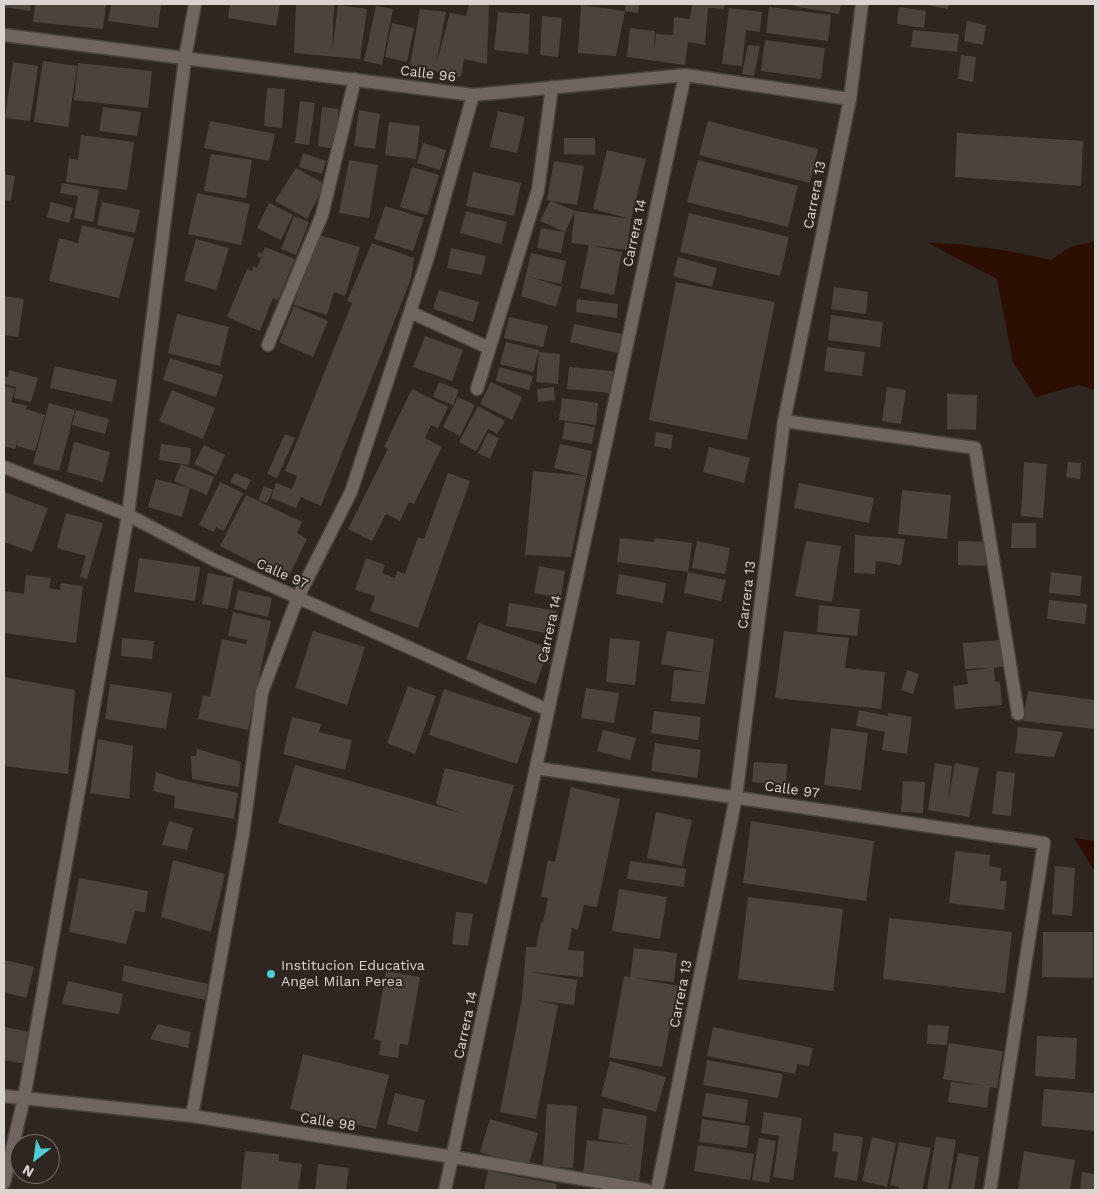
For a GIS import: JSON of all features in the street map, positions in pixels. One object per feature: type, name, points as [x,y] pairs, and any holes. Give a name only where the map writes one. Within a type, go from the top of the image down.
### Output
[{"type":"street","points":[[4,1183],[24,1098],[128,514],[185,58],[195,4]]},
{"type":"street","name":"Carrera 13","points":[[657,1190],[736,797],[784,422],[850,99],[862,4]]},
{"type":"street","name":"Calle 96","points":[[4,35],[473,95],[685,75],[850,99]]},
{"type":"street","name":"Carrera 14","points":[[445,1190],[685,75]]},
{"type":"street","points":[[268,345],[322,215],[355,79]]},
{"type":"street","points":[[477,389],[507,298],[538,190],[552,87]]},
{"type":"street","points":[[192,1116],[243,834],[262,692],[298,597],[351,492],[428,257],[473,95]]},
{"type":"street","points":[[410,312],[489,348]]},
{"type":"street","points":[[784,422],[975,448],[1018,714]]},
{"type":"street","name":"Calle 97","points":[[4,468],[128,514],[214,560],[548,710]]},
{"type":"street","name":"Calle 97","points":[[536,768],[1044,843],[990,1190]]},
{"type":"street","name":"Calle 98","points":[[4,1096],[192,1116],[453,1157],[646,1190]]},
{"type":"shaded area","points":[[1095,241],[1095,390],[1079,385],[1036,397],[1013,362],[997,279],[928,243],[958,244],[1009,251],[1051,260],[1070,247]]},
{"type":"shaded area","points":[[1074,838],[1095,841],[1095,869],[1092,867]]},
{"type":"building","points":[[4,4],[31,4],[30,11],[4,7]]},
{"type":"building","points":[[35,4],[106,4],[103,29],[33,22]]},
{"type":"building","points":[[111,4],[161,4],[158,28],[108,21]]},
{"type":"building","points":[[230,4],[280,4],[276,26],[228,18]]},
{"type":"building","points":[[296,4],[334,4],[332,52],[338,5],[367,9],[360,59],[294,53]]},
{"type":"building","points":[[469,4],[489,4],[487,64],[464,59],[461,77],[410,65],[420,9],[446,12],[436,65],[450,13],[466,16]]},
{"type":"building","points":[[625,4],[639,4],[638,13],[625,11]]},
{"type":"building","points":[[692,4],[725,4],[724,9],[708,8],[705,45],[688,42],[685,65],[627,57],[630,28],[655,31],[654,51],[656,34],[673,35],[674,17],[690,19]]},
{"type":"building","points":[[795,4],[841,4],[839,14],[794,6]]},
{"type":"building","points":[[921,4],[949,4],[948,9]]},
{"type":"building","points":[[581,5],[625,11],[616,56],[578,53]]},
{"type":"building","points":[[376,6],[393,9],[382,65],[364,61]]},
{"type":"building","points":[[769,7],[831,15],[828,41],[766,33]]},
{"type":"building","points":[[899,7],[926,11],[924,28],[897,24]]},
{"type":"building","points":[[729,8],[762,12],[760,32],[746,30],[742,66],[722,64]]},
{"type":"building","points":[[498,12],[530,14],[528,54],[494,50]]},
{"type":"building","points":[[542,16],[562,18],[558,57],[540,55]]},
{"type":"building","points":[[967,21],[986,25],[983,45],[964,41]]},
{"type":"building","points":[[392,23],[414,28],[407,62],[385,57]]},
{"type":"building","points":[[913,30],[959,34],[957,52],[911,47]]},
{"type":"building","points":[[765,40],[825,48],[821,79],[761,71]]},
{"type":"building","points":[[748,45],[760,46],[754,76],[742,74]]},
{"type":"building","points":[[961,55],[976,57],[973,82],[958,79]]},
{"type":"building","points":[[43,61],[77,66],[68,127],[34,122]]},
{"type":"building","points":[[13,62],[38,66],[30,121],[5,118]]},
{"type":"building","points":[[78,63],[152,71],[148,108],[74,100]]},
{"type":"building","points":[[267,88],[285,89],[282,128],[264,126]]},
{"type":"building","points":[[300,101],[315,103],[309,145],[295,143]]},
{"type":"building","points":[[103,107],[141,112],[137,136],[99,131]]},
{"type":"building","points":[[322,107],[339,109],[334,149],[318,146]]},
{"type":"building","points":[[359,110],[380,114],[375,149],[354,146]]},
{"type":"building","points":[[498,111],[525,117],[517,153],[490,147]]},
{"type":"building","points":[[210,121],[275,134],[269,161],[204,148]]},
{"type":"building","points":[[708,121],[818,149],[810,183],[699,155]]},
{"type":"building","points":[[389,122],[420,126],[416,159],[385,155]]},
{"type":"building","points":[[957,133],[1083,141],[1081,186],[955,177]]},
{"type":"building","points":[[81,135],[134,142],[127,190],[66,182],[69,158],[78,160]]},
{"type":"building","points":[[564,138],[595,138],[595,155],[564,154]]},
{"type":"building","points":[[423,143],[446,150],[440,170],[417,163]]},
{"type":"building","points":[[607,150],[646,159],[631,219],[593,209]]},
{"type":"building","points":[[303,153],[326,161],[322,174],[299,167]]},
{"type":"building","points":[[211,154],[252,160],[246,198],[204,191]]},
{"type":"building","points":[[349,160],[378,165],[369,218],[339,213]]},
{"type":"building","points":[[698,160],[798,186],[788,227],[687,202]]},
{"type":"building","points":[[554,161],[584,166],[577,205],[551,201],[575,211],[565,232],[540,221],[550,201],[547,200]]},
{"type":"building","points":[[412,167],[439,175],[427,215],[400,207]]},
{"type":"building","points":[[296,168],[325,184],[307,219],[275,201]]},
{"type":"building","points":[[473,172],[521,183],[514,216],[466,206]]},
{"type":"building","points":[[4,174],[15,176],[11,201],[4,200]]},
{"type":"building","points":[[62,183],[99,190],[93,222],[74,218],[78,196],[60,193]]},
{"type":"building","points":[[197,193],[250,204],[241,245],[188,234]]},
{"type":"building","points":[[51,202],[73,208],[69,223],[47,217]]},
{"type":"building","points":[[102,202],[140,210],[135,233],[97,225]]},
{"type":"building","points":[[269,203],[293,215],[281,240],[257,228]]},
{"type":"building","points":[[385,206],[424,218],[413,251],[374,239]]},
{"type":"building","points":[[466,211],[507,222],[501,244],[460,233]]},
{"type":"building","points":[[575,211],[631,219],[627,250],[571,243]]},
{"type":"building","points":[[689,213],[789,237],[780,276],[680,252]]},
{"type":"building","points":[[294,216],[309,222],[296,255],[281,249]]},
{"type":"building","points":[[82,225],[134,238],[119,298],[49,281],[59,238],[78,243]]},
{"type":"building","points":[[541,228],[565,232],[561,253],[537,248]]},
{"type":"building","points":[[316,234],[360,247],[345,296],[334,292],[327,315],[294,305]]},
{"type":"building","points":[[196,239],[229,248],[216,290],[184,281]]},
{"type":"building","points":[[372,243],[414,258],[411,279],[321,506],[301,497],[296,508],[271,498],[276,483],[292,489],[297,476],[285,471],[352,303],[347,301]]},
{"type":"building","points":[[589,245],[622,252],[614,295],[580,288]]},
{"type":"building","points":[[265,247],[295,259],[278,300],[273,298],[260,331],[227,317],[247,269],[252,271],[253,266],[257,268],[261,258],[257,256],[259,252],[262,254]]},
{"type":"building","points":[[451,248],[486,256],[482,275],[447,268]]},
{"type":"building","points":[[531,253],[566,261],[561,284],[530,277],[562,287],[556,307],[521,296]]},
{"type":"building","points":[[678,257],[717,268],[712,287],[673,276]]},
{"type":"building","points":[[676,282],[775,302],[747,440],[649,420]]},
{"type":"building","points":[[834,287],[868,292],[866,314],[831,309]]},
{"type":"building","points":[[439,290],[479,302],[473,322],[433,309]]},
{"type":"building","points":[[4,296],[24,299],[18,337],[4,335]]},
{"type":"building","points":[[577,299],[618,304],[617,318],[576,312]]},
{"type":"building","points":[[294,306],[328,321],[313,357],[279,342]]},
{"type":"building","points":[[177,314],[229,327],[220,366],[168,353]]},
{"type":"building","points":[[831,315],[883,322],[880,347],[828,340]]},
{"type":"building","points":[[509,317],[548,326],[543,347],[504,338]]},
{"type":"building","points":[[574,324],[622,334],[618,353],[570,342]]},
{"type":"building","points":[[425,336],[463,350],[452,381],[413,367]]},
{"type":"building","points":[[506,342],[539,350],[533,372],[500,364]]},
{"type":"building","points":[[827,347],[865,352],[862,376],[824,371]]},
{"type":"building","points":[[539,352],[560,354],[558,384],[536,382]]},
{"type":"building","points":[[170,358],[223,375],[216,397],[163,380]]},
{"type":"building","points":[[55,366],[117,380],[112,402],[50,388]]},
{"type":"building","points":[[499,367],[533,376],[529,390],[496,381]]},
{"type":"building","points":[[569,367],[613,371],[611,393],[567,389]]},
{"type":"building","points":[[9,370],[38,378],[31,402],[14,398],[16,387],[4,384],[4,376],[8,377]]},
{"type":"building","points":[[439,382],[459,390],[453,405],[433,397]]},
{"type":"building","points":[[491,382],[522,397],[512,420],[480,404]]},
{"type":"building","points":[[4,386],[15,389],[11,402],[27,406],[26,409],[45,415],[35,451],[17,446],[18,439],[15,449],[4,446]]},
{"type":"building","points":[[554,387],[555,400],[538,402],[537,389]]},
{"type":"building","points":[[887,387],[906,390],[901,424],[882,421]]},
{"type":"building","points":[[412,389],[448,407],[438,428],[431,425],[425,438],[442,447],[414,504],[409,502],[400,521],[386,514],[372,541],[348,529],[388,449],[384,447]]},
{"type":"building","points":[[172,390],[215,408],[203,439],[159,421]]},
{"type":"building","points":[[947,394],[977,395],[976,430],[947,429]]},
{"type":"building","points":[[458,397],[475,405],[460,436],[443,427]]},
{"type":"building","points":[[562,398],[598,403],[596,425],[559,420]]},
{"type":"building","points":[[49,403],[75,410],[59,471],[33,464]]},
{"type":"building","points":[[478,406],[505,421],[497,434],[488,429],[476,451],[459,442]]},
{"type":"building","points":[[76,410],[109,419],[105,434],[72,425]]},
{"type":"building","points":[[565,422],[595,427],[592,444],[562,439]]},
{"type":"building","points":[[656,432],[673,435],[671,449],[654,446]]},
{"type":"building","points":[[488,433],[499,438],[490,459],[478,453]]},
{"type":"building","points":[[285,434],[295,438],[277,478],[267,474]]},
{"type":"building","points":[[74,442],[110,452],[103,482],[67,472]]},
{"type":"building","points":[[161,444],[191,448],[189,465],[159,460]]},
{"type":"building","points":[[560,444],[592,451],[587,476],[554,468]]},
{"type":"building","points":[[204,445],[225,455],[216,475],[194,464]]},
{"type":"building","points":[[709,447],[750,458],[744,483],[703,472]]},
{"type":"building","points":[[1024,462],[1047,464],[1043,518],[1021,516]]},
{"type":"building","points":[[1068,462],[1081,463],[1080,479],[1066,477]]},
{"type":"building","points":[[181,464],[214,477],[207,495],[174,481]]},
{"type":"building","points":[[533,471],[587,476],[571,557],[525,555]]},
{"type":"building","points":[[235,473],[251,480],[246,490],[230,482]]},
{"type":"building","points":[[448,473],[470,481],[418,628],[370,611],[375,596],[355,590],[366,558],[385,565],[382,573],[395,578],[397,571],[405,574],[418,537],[424,539]]},
{"type":"building","points":[[156,479],[190,488],[182,517],[148,507]]},
{"type":"building","points":[[220,482],[243,493],[224,531],[216,527],[214,532],[199,525]]},
{"type":"building","points":[[799,483],[874,498],[869,523],[794,508]]},
{"type":"building","points":[[264,486],[273,490],[267,503],[258,500]]},
{"type":"building","points":[[902,490],[951,495],[947,539],[898,534]]},
{"type":"building","points":[[4,492],[48,508],[32,552],[4,542]]},
{"type":"building","points":[[246,495],[302,522],[297,533],[307,539],[287,580],[220,546]]},
{"type":"building","points":[[66,513],[103,523],[87,579],[80,577],[86,556],[57,548]]},
{"type":"building","points":[[1012,523],[1036,523],[1036,548],[1011,548]]},
{"type":"building","points":[[855,535],[905,539],[901,565],[876,561],[875,574],[854,573]]},
{"type":"building","points":[[620,538],[654,542],[655,538],[692,543],[688,572],[617,562]]},
{"type":"building","points":[[697,541],[730,548],[725,574],[692,568]]},
{"type":"building","points":[[806,541],[841,546],[832,602],[795,596]]},
{"type":"building","points":[[958,541],[989,542],[989,566],[958,565]]},
{"type":"building","points":[[139,558],[200,567],[195,601],[134,592]]},
{"type":"building","points":[[539,566],[565,571],[561,598],[534,593]]},
{"type":"building","points":[[688,572],[726,580],[721,601],[684,593]]},
{"type":"building","points":[[1051,572],[1082,576],[1080,596],[1049,593]]},
{"type":"building","points":[[208,573],[234,578],[228,609],[202,604]]},
{"type":"building","points":[[619,574],[666,583],[663,603],[616,594]]},
{"type":"building","points":[[26,575],[51,578],[49,588],[60,590],[61,583],[83,586],[76,643],[4,633],[4,591],[24,594]]},
{"type":"building","points":[[238,590],[272,598],[268,617],[234,609]]},
{"type":"building","points":[[1049,600],[1087,604],[1085,624],[1047,619]]},
{"type":"building","points":[[509,603],[557,611],[553,634],[506,626]]},
{"type":"building","points":[[819,605],[860,609],[857,636],[817,632]]},
{"type":"building","points":[[233,612],[271,621],[248,730],[198,719],[203,695],[210,697],[222,639],[246,644],[247,640],[228,636]]},
{"type":"building","points":[[479,623],[549,648],[536,684],[466,659]]},
{"type":"building","points":[[313,631],[365,647],[347,705],[295,688]]},
{"type":"building","points":[[667,631],[714,639],[705,704],[671,701],[674,670],[705,672],[661,664]]},
{"type":"building","points":[[784,631],[849,638],[845,668],[885,672],[881,709],[775,698]]},
{"type":"building","points":[[122,638],[154,641],[152,659],[121,656]]},
{"type":"building","points":[[610,638],[640,641],[635,685],[606,682]]},
{"type":"building","points":[[1003,640],[1004,666],[994,668],[995,681],[1000,682],[1002,705],[955,709],[953,686],[968,684],[966,671],[991,668],[965,669],[963,643]]},
{"type":"building","points":[[907,670],[919,674],[913,694],[901,690]]},
{"type":"building","points":[[4,677],[75,690],[68,774],[4,766]]},
{"type":"building","points":[[110,684],[172,693],[166,729],[105,719]]},
{"type":"building","points":[[408,686],[436,696],[415,754],[387,743]]},
{"type":"building","points":[[586,688],[619,693],[614,723],[581,718]]},
{"type":"building","points":[[444,689],[532,718],[517,764],[429,735]]},
{"type":"building","points":[[1028,691],[1095,700],[1095,729],[1023,721]]},
{"type":"building","points":[[859,710],[888,716],[888,713],[912,717],[907,754],[882,750],[885,732],[856,726]]},
{"type":"building","points":[[654,711],[701,717],[698,740],[651,733]]},
{"type":"building","points":[[292,717],[321,724],[319,732],[352,740],[345,770],[283,754]]},
{"type":"building","points":[[1018,727],[1063,732],[1054,757],[1015,753]]},
{"type":"building","points":[[831,728],[868,733],[861,790],[824,785]]},
{"type":"building","points":[[603,730],[636,738],[630,760],[597,751]]},
{"type":"building","points":[[98,739],[133,746],[129,799],[90,793]]},
{"type":"building","points":[[655,743],[701,750],[697,778],[651,771]]},
{"type":"building","points":[[197,749],[241,762],[239,787],[192,779],[191,756],[196,756]]},
{"type":"building","points":[[754,762],[787,764],[786,785],[752,782]]},
{"type":"building","points":[[935,763],[952,766],[948,801],[955,763],[979,768],[969,817],[928,810]]},
{"type":"building","points":[[295,765],[464,814],[436,804],[445,768],[514,785],[487,884],[278,823]]},
{"type":"building","points":[[997,771],[1015,773],[1011,816],[992,814]]},
{"type":"building","points":[[156,772],[176,779],[238,793],[234,819],[174,808],[175,796],[153,791]]},
{"type":"building","points":[[903,781],[925,782],[923,813],[901,812]]},
{"type":"building","points":[[571,787],[620,799],[597,907],[584,905],[578,930],[572,928],[568,950],[584,951],[583,977],[530,972],[577,980],[574,1005],[535,1000],[558,1005],[536,1119],[500,1112],[522,998],[526,947],[536,947],[548,898],[541,897],[548,860],[555,862]]},
{"type":"building","points":[[656,812],[692,820],[682,866],[647,858]]},
{"type":"building","points":[[169,821],[193,828],[187,850],[162,845]]},
{"type":"building","points":[[751,821],[874,841],[866,901],[743,883]]},
{"type":"building","points":[[955,851],[990,855],[989,866],[1001,868],[1000,881],[1007,881],[1004,910],[949,903]]},
{"type":"building","points":[[173,860],[225,874],[211,932],[161,917]]},
{"type":"building","points":[[630,861],[686,869],[684,887],[627,879]]},
{"type":"building","points":[[1055,866],[1075,868],[1072,916],[1052,914]]},
{"type":"building","points":[[79,878],[148,891],[145,912],[135,911],[126,944],[69,932]]},
{"type":"building","points":[[619,889],[667,897],[660,939],[612,931]]},
{"type":"building","points":[[748,897],[843,909],[833,991],[738,979]]},
{"type":"building","points":[[456,912],[473,914],[468,946],[452,944]]},
{"type":"building","points":[[889,918],[1012,932],[1005,993],[883,979]]},
{"type":"building","points":[[1043,932],[1093,932],[1093,978],[1042,977]]},
{"type":"building","points":[[634,948],[677,953],[674,982],[635,978],[678,986],[662,1067],[609,1057],[624,976],[630,977]]},
{"type":"building","points":[[4,960],[34,967],[26,998],[4,992]]},
{"type":"building","points":[[124,965],[208,984],[205,1000],[122,981]]},
{"type":"building","points":[[386,971],[420,977],[408,1045],[400,1044],[398,1058],[379,1055],[381,1041],[374,1039]]},
{"type":"building","points":[[68,981],[123,994],[119,1014],[62,1004]]},
{"type":"building","points":[[158,1024],[191,1032],[188,1048],[150,1039]]},
{"type":"building","points":[[928,1025],[949,1026],[947,1045],[927,1044]]},
{"type":"building","points":[[4,1027],[30,1032],[25,1064],[4,1060]]},
{"type":"building","points":[[713,1027],[813,1048],[809,1066],[797,1064],[795,1074],[707,1056]]},
{"type":"building","points":[[1037,1036],[1077,1038],[1075,1079],[1035,1076]]},
{"type":"building","points":[[949,1043],[1003,1051],[997,1088],[990,1087],[987,1108],[948,1102],[951,1082],[986,1086],[943,1079]]},
{"type":"building","points":[[303,1054],[389,1075],[376,1129],[290,1109]]},
{"type":"building","points":[[707,1060],[783,1074],[778,1098],[703,1085]]},
{"type":"building","points":[[610,1061],[666,1077],[656,1112],[601,1096]]},
{"type":"building","points":[[1044,1089],[1095,1093],[1095,1131],[1041,1126]]},
{"type":"building","points":[[395,1093],[425,1100],[418,1132],[387,1124]]},
{"type":"building","points":[[706,1093],[748,1100],[745,1123],[702,1116]]},
{"type":"building","points":[[547,1104],[577,1106],[573,1168],[543,1166]]},
{"type":"building","points":[[603,1108],[647,1116],[639,1181],[583,1174],[587,1140],[632,1145],[598,1139]]},
{"type":"building","points":[[764,1112],[802,1118],[793,1180],[773,1177],[779,1136],[761,1133]]},
{"type":"building","points":[[490,1119],[538,1133],[528,1167],[480,1152]]},
{"type":"building","points":[[702,1119],[750,1126],[747,1148],[699,1142]]},
{"type":"building","points":[[834,1133],[863,1137],[857,1181],[834,1177],[838,1152],[832,1151]]},
{"type":"building","points":[[872,1137],[896,1143],[887,1187],[862,1181]]},
{"type":"building","points":[[936,1137],[956,1140],[948,1190],[927,1190]]},
{"type":"building","points":[[759,1138],[776,1141],[769,1183],[752,1180]]},
{"type":"building","points":[[899,1142],[931,1148],[922,1190],[898,1190],[899,1187],[890,1185]]},
{"type":"building","points":[[698,1145],[754,1154],[750,1180],[694,1171]]},
{"type":"building","points":[[245,1151],[279,1154],[279,1161],[302,1164],[298,1190],[241,1190]]},
{"type":"building","points":[[1024,1151],[1075,1160],[1070,1190],[1018,1190]]},
{"type":"building","points":[[958,1153],[979,1157],[974,1190],[951,1190]]},
{"type":"building","points":[[318,1164],[349,1168],[346,1190],[315,1190]]},
{"type":"building","points":[[488,1171],[557,1184],[556,1190],[484,1190]]},
{"type":"building","points":[[1082,1172],[1095,1174],[1095,1190],[1080,1190]]},
{"type":"place","name":"Institucion Educativa Angel Milan Perea","points":[[271,974]]}]
